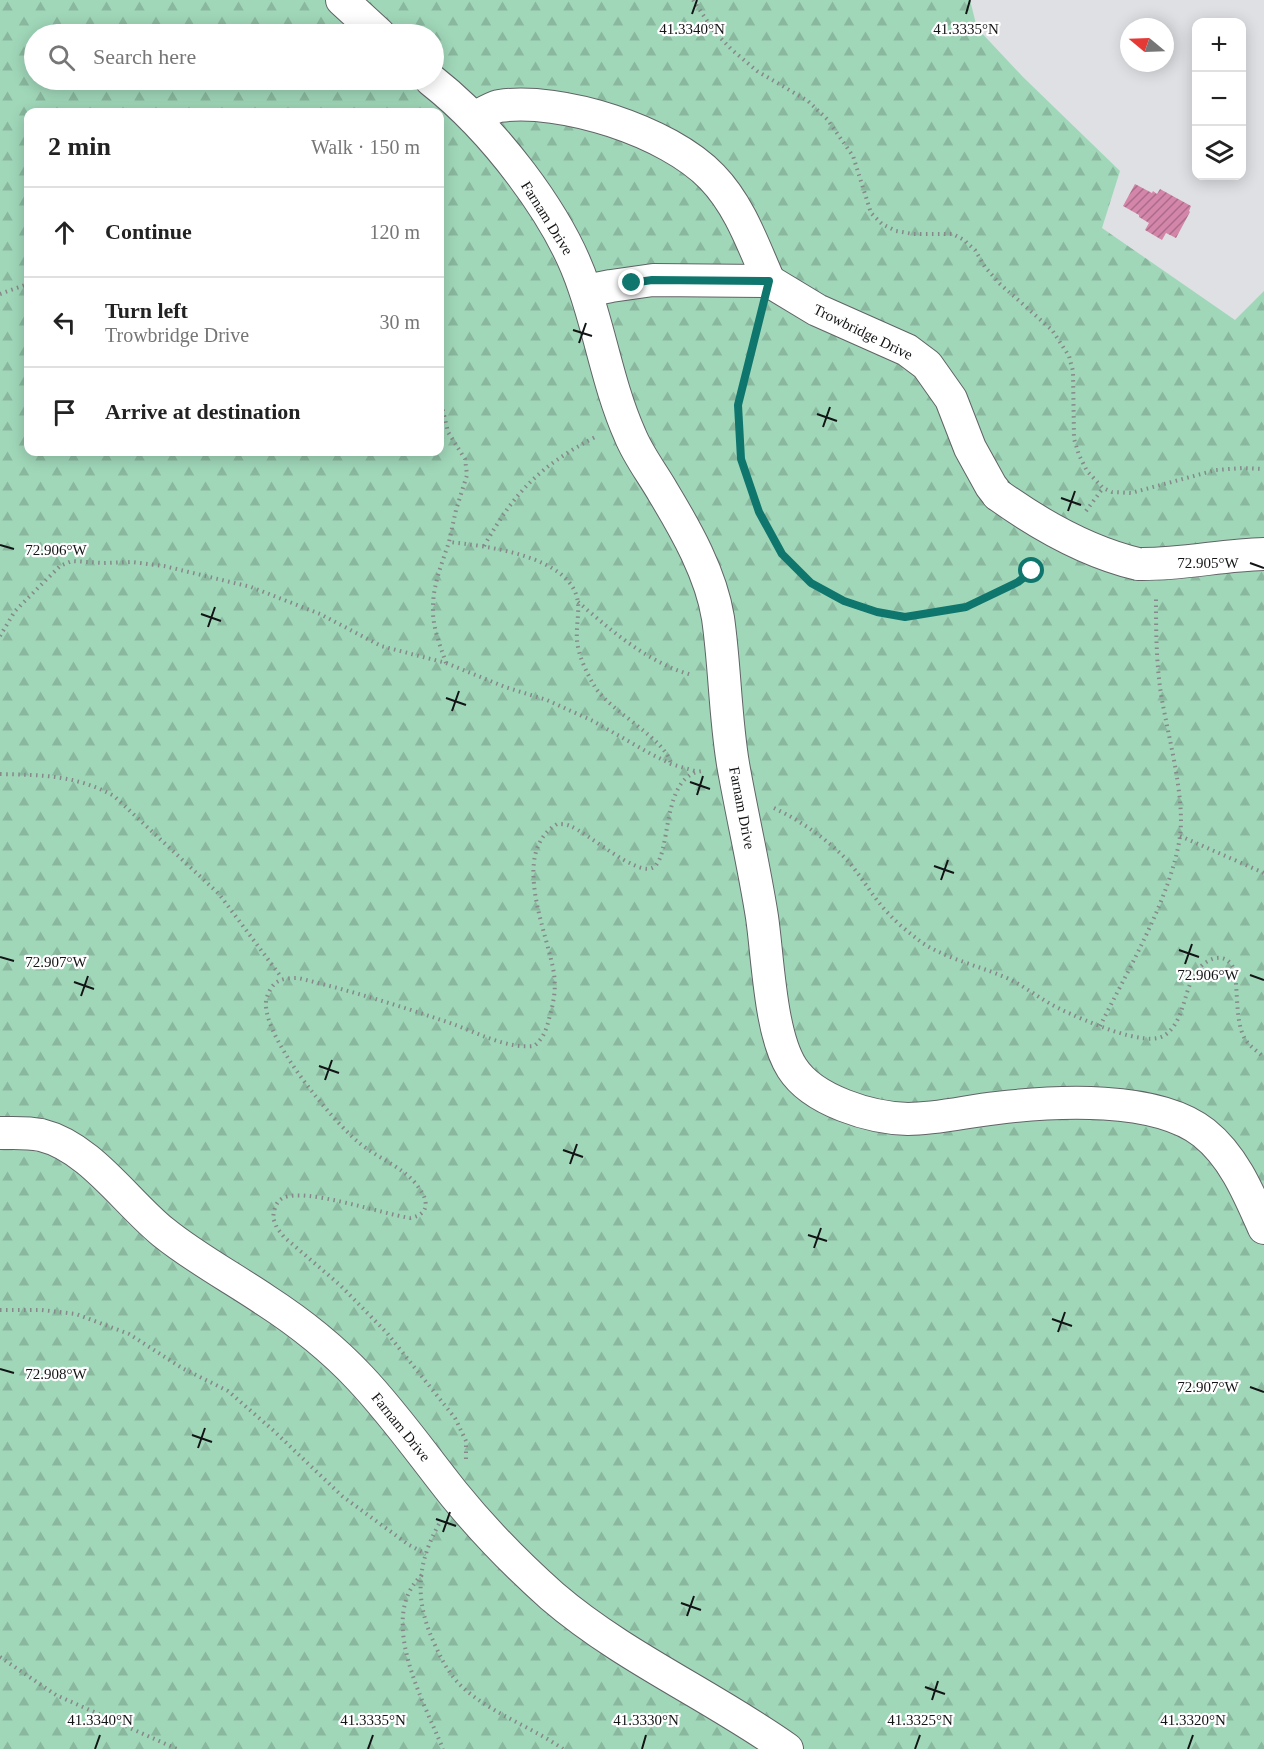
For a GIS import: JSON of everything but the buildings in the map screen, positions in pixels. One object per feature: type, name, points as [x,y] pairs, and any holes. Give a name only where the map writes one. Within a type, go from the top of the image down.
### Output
[{"type":"street","points":[[342,0],[368,24]]},
{"type":"street","name":"Farnam Drive","points":[[444,90],[474,118],[547,211],[568,247],[586,291],[614,394],[624,422],[632,440],[686,532],[710,586],[716,611],[737,782],[760,903],[774,1014],[781,1044],[791,1067],[803,1082],[840,1104],[858,1110],[907,1119],[1039,1104],[1082,1103],[1127,1106],[1178,1118],[1202,1131],[1224,1152],[1241,1179],[1264,1228]]},
{"type":"street","points":[[474,118],[496,106],[546,105],[574,109],[627,126],[679,152],[704,170],[730,199],[744,224],[769,281],[652,280],[586,291]]},
{"type":"street","name":"Trowbridge Drive","points":[[769,281],[817,310],[907,350],[927,365],[951,399],[970,447],[991,486],[999,495],[1071,539],[1118,559],[1147,564],[1264,554]]},
{"type":"street","name":"Farnam Drive","points":[[0,1133],[39,1134],[70,1147],[145,1217],[180,1246],[298,1322],[360,1377],[488,1533],[548,1592],[614,1642],[739,1717],[787,1749]]},
{"type":"path","points":[[693,0],[714,31],[732,49],[757,71],[808,101],[827,119],[853,156],[871,213],[882,224],[897,231],[913,234],[953,234],[964,240],[975,250],[1000,284],[1053,330],[1069,356],[1073,371],[1074,439],[1079,455],[1088,471],[1103,488],[1112,492],[1131,493],[1216,470],[1264,469]]},
{"type":"path","points":[[769,281],[738,405],[741,459],[759,512],[782,554],[811,583],[844,601],[877,612],[905,617],[966,607],[1018,582],[1045,560]]},
{"type":"path","points":[[0,294],[24,285]]},
{"type":"path","points":[[444,415],[448,432],[465,459],[467,476],[436,583],[433,608],[435,626],[446,663]]},
{"type":"path","points":[[484,546],[503,513],[540,471],[566,453],[624,422]]},
{"type":"path","points":[[1084,514],[1103,488]]},
{"type":"path","points":[[449,542],[484,546],[550,566],[575,592],[578,602],[577,640],[582,659],[595,687],[611,706],[658,743],[670,758],[671,764]]},
{"type":"path","points":[[0,636],[15,611],[60,566],[72,561],[132,562],[164,566],[251,586],[320,614],[381,646],[446,663],[505,687],[569,708],[671,764],[737,782],[760,800],[806,825],[842,854],[888,914],[919,941],[985,971],[1014,981],[1060,1009],[1100,1026],[1129,1036],[1150,1039],[1162,1037],[1170,1030],[1179,1014],[1196,972],[1206,961],[1224,958],[1231,964],[1234,971],[1237,1017],[1245,1040],[1264,1058]]},
{"type":"path","points":[[1100,1026],[1160,902],[1180,836],[1179,803],[1161,696],[1156,620],[1147,564]]},
{"type":"path","points":[[578,602],[616,634],[647,655],[686,674],[724,684]]},
{"type":"path","points":[[464,1468],[466,1441],[455,1418],[387,1333],[340,1285],[284,1237],[277,1228],[273,1218],[278,1203],[290,1196],[342,1202],[410,1218],[424,1212],[426,1203],[414,1180],[371,1153],[317,1099],[290,1062],[268,1019],[265,1004],[273,983],[282,978],[298,978],[404,1008],[489,1037],[508,1046],[534,1046],[546,1031],[555,997],[554,976],[534,892],[534,860],[542,839],[549,828],[557,824],[570,826],[629,862],[647,869],[653,868],[659,863],[671,807],[678,790],[695,772]]},
{"type":"path","points":[[0,774],[62,776],[102,789],[114,796],[219,894],[282,978]]},
{"type":"path","points":[[1180,836],[1264,873]]},
{"type":"path","points":[[0,1310],[42,1310],[76,1314],[129,1334],[182,1368],[228,1391],[342,1496],[409,1545],[426,1554]]},
{"type":"path","points":[[440,1522],[426,1554],[420,1588],[425,1626],[452,1678],[469,1693],[563,1749]]},
{"type":"path","points":[[422,1575],[408,1590],[404,1603],[403,1633],[407,1659],[414,1680],[443,1749]]},
{"type":"path","points":[[0,1657],[56,1695],[177,1749]]},
{"type":"green space","points":[[0,0],[970,0],[977,28],[1023,77],[1120,171],[1102,228],[1235,320],[1264,291],[1264,1749],[0,1749]]},
{"type":"route","points":[[632,283],[652,280],[769,281],[738,405],[741,459],[759,512],[782,554],[811,583],[844,601],[877,612],[905,617],[966,607],[1018,582],[1032,571]]}]
